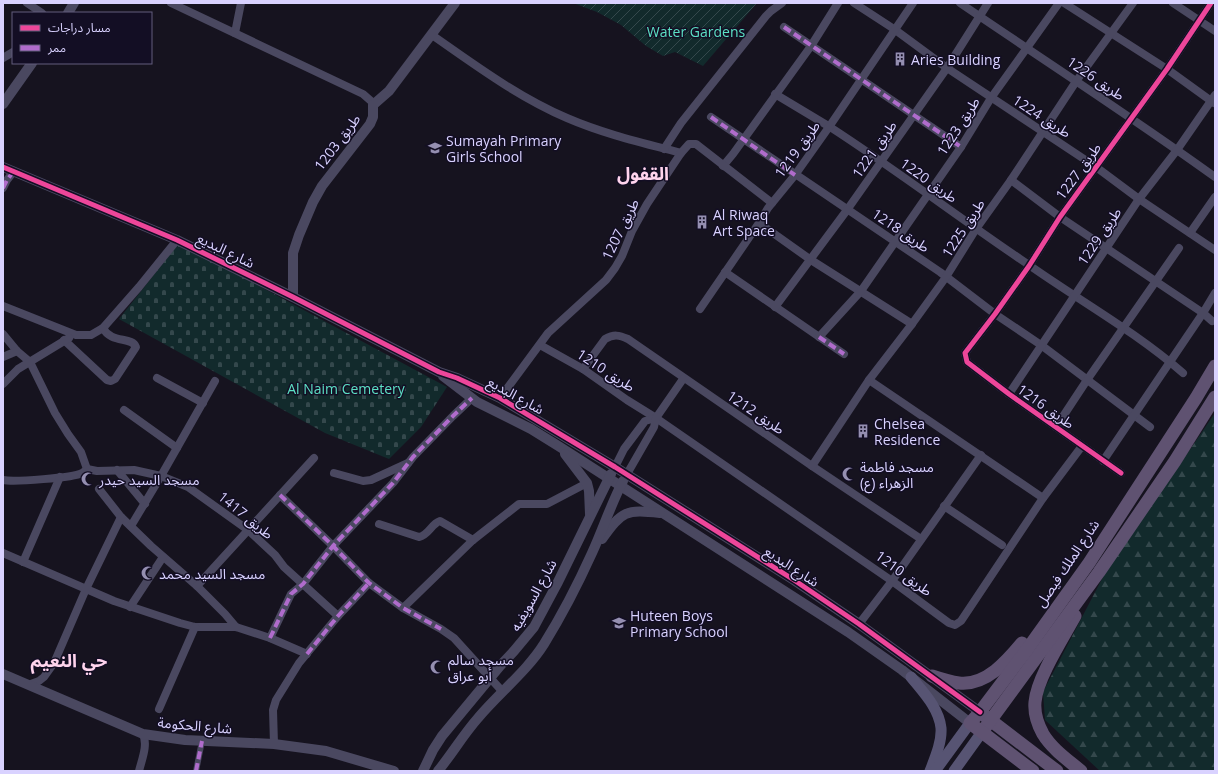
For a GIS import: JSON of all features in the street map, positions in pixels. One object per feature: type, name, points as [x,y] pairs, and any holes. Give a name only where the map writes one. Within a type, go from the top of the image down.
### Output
[{"type":"main road","name":"شارع الملك فيصل","points":[[934,771],[1026,651],[1089,563],[1196,398],[1215,366]]},
{"type":"main road","name":"شارع الملك فيصل","points":[[954,771],[1099,572],[1175,461],[1215,397]]},
{"type":"main road","points":[[932,676],[960,683],[967,683],[975,681],[995,671],[1016,651],[1089,563]]},
{"type":"main road","points":[[1081,771],[1058,752],[1044,736],[1038,721],[1035,703],[1042,678],[1099,572]]},
{"type":"main road","points":[[911,677],[937,712],[941,729],[939,746],[930,771]]},
{"type":"main road","name":"شارع البديع","points":[[980,712],[1057,771]]},
{"type":"main road","name":"شارع البديع","points":[[970,723],[1033,771]]},
{"type":"street","points":[[27,3],[40,12]]},
{"type":"street","points":[[69,12],[74,3]]},
{"type":"street","points":[[171,3],[363,94],[371,100],[374,105]]},
{"type":"street","points":[[235,33],[241,3]]},
{"type":"street","name":"طريق 1203","points":[[292,296],[293,253],[299,235],[322,186],[370,124],[373,117],[374,105],[389,91],[455,3]]},
{"type":"street","points":[[664,148],[681,123],[766,16],[782,3]]},
{"type":"street","points":[[723,166],[811,46],[838,3]]},
{"type":"street","name":"طريق 1224","points":[[854,3],[894,29],[991,98],[1096,167],[1139,199],[1215,250]]},
{"type":"street","name":"طريق 1219","points":[[700,309],[772,203],[795,175],[829,127],[912,3]]},
{"type":"street","name":"طريق 1226","points":[[960,3],[1077,80],[1215,177]]},
{"type":"street","name":"طريق 1221","points":[[775,307],[847,210],[947,68],[988,3]]},
{"type":"street","name":"طريق 1223","points":[[819,337],[861,291],[961,147],[991,98],[1059,3]]},
{"type":"street","points":[[1064,3],[1214,100]]},
{"type":"street","name":"طريق 1225","points":[[812,466],[869,380],[946,277],[976,229],[1011,180],[1042,131],[1133,3]]},
{"type":"street","points":[[1173,3],[1215,31]]},
{"type":"street","name":"طريق 1227","points":[[966,353],[1029,266],[1060,216],[1167,69],[1211,3]]},
{"type":"street","points":[[784,27],[961,147]]},
{"type":"street","points":[[432,35],[519,94],[551,111],[601,132],[681,153]]},
{"type":"street","points":[[3,58],[12,53]]},
{"type":"street","points":[[3,104],[31,64]]},
{"type":"street","name":"طريق 1220","points":[[775,94],[881,161],[1029,266],[1124,328],[1171,362],[1183,373]]},
{"type":"street","name":"طريق 1229","points":[[1008,394],[1139,199],[1214,100]]},
{"type":"street","name":"طريق 1218","points":[[711,117],[946,277],[995,314],[1041,345],[1150,427]]},
{"type":"street","name":"طريق 1207","points":[[500,398],[558,323],[606,280],[616,268],[638,219],[651,196],[689,144],[696,144],[772,203]]},
{"type":"street","name":"شارع البديع","points":[[3,167],[177,240],[292,296],[439,372],[457,378],[500,398],[627,474],[794,580],[859,624],[980,712]]},
{"type":"street","points":[[3,188],[14,171]]},
{"type":"street","points":[[1011,180],[1060,216],[1203,313],[1212,321]]},
{"type":"street","points":[[1190,233],[1215,197]]},
{"type":"street","points":[[759,223],[811,260],[912,324]]},
{"type":"street","points":[[3,306],[76,335],[91,335],[103,328],[177,240]]},
{"type":"street","points":[[1056,427],[1179,248]]},
{"type":"street","points":[[725,272],[844,354]]},
{"type":"street","points":[[1103,461],[1171,362],[1215,293]]},
{"type":"street","points":[[64,340],[107,380],[114,381],[136,347],[132,342],[108,336],[103,328]]},
{"type":"street","points":[[3,334],[30,362],[55,412],[81,452],[87,469],[82,473],[60,477],[3,480]]},
{"type":"street","points":[[3,384],[18,369],[64,340],[76,335]]},
{"type":"street","name":"طريق 1212","points":[[583,369],[605,339],[615,335],[628,339],[683,379],[921,539]]},
{"type":"street","name":"طريق 1210","points":[[540,345],[583,369],[627,400],[656,418],[892,581],[949,623],[956,625],[961,621],[1044,498],[1082,446]]},
{"type":"street","points":[[3,357],[17,350]]},
{"type":"street","name":"طريق 1216","points":[[966,353],[966,362],[1008,394],[1121,473]]},
{"type":"street","name":"شارع البديع","points":[[439,372],[472,398],[560,447],[620,487],[664,513],[848,632],[911,677],[970,723]]},
{"type":"street","points":[[157,378],[203,403]]},
{"type":"street","points":[[438,771],[477,719],[535,657],[573,592],[593,552],[620,487],[654,427],[656,418],[683,379]]},
{"type":"street","points":[[869,380],[1044,498]]},
{"type":"street","points":[[131,526],[162,476],[215,381]]},
{"type":"street","points":[[270,638],[291,594],[302,584],[333,546],[393,483],[408,463],[472,398]]},
{"type":"street","points":[[124,410],[178,448]]},
{"type":"street","points":[[608,479],[624,449],[645,421],[656,418]]},
{"type":"street","points":[[560,447],[587,483],[589,490],[590,516]]},
{"type":"street","points":[[859,624],[892,581],[981,455]]},
{"type":"street","points":[[196,586],[314,458]]},
{"type":"street","points":[[334,473],[364,480],[371,480],[408,463]]},
{"type":"street","name":"طريق 1417","points":[[87,469],[97,471],[134,470],[162,476],[188,487],[248,530],[275,555],[284,567],[338,616]]},
{"type":"street","points":[[117,470],[145,504]]},
{"type":"street","points":[[23,562],[60,477]]},
{"type":"street","name":"شارع السويفيه","points":[[424,771],[433,750],[442,736],[534,627],[557,584],[608,479]]},
{"type":"street","points":[[403,608],[473,540],[519,504],[547,504],[587,483]]},
{"type":"street","points":[[99,489],[120,517],[196,586],[225,614],[236,627]]},
{"type":"street","points":[[280,495],[369,583],[403,608],[454,638],[502,691]]},
{"type":"street","points":[[944,506],[1002,545]]},
{"type":"street","points":[[593,552],[621,516],[635,511],[664,513]]},
{"type":"street","points":[[28,685],[39,681],[48,673],[66,638],[86,589],[120,517]]},
{"type":"street","points":[[379,524],[420,537],[425,536],[435,524],[440,521],[473,540]]},
{"type":"street","points":[[3,553],[130,607],[195,627],[236,627],[270,638],[307,654]]},
{"type":"street","points":[[130,607],[163,557]]},
{"type":"street","points":[[274,744],[273,710],[276,700],[299,663],[338,616],[369,583]]},
{"type":"street","points":[[159,709],[195,627]]},
{"type":"street","name":"شارع الحكومة","points":[[3,674],[142,734],[202,741],[274,744],[326,751],[394,771]]},
{"type":"street","points":[[139,771],[145,745],[145,739],[142,734]]},
{"type":"street","points":[[196,771],[202,741]]},
{"type":"street","points":[[360,760],[380,771]]},
{"type":"green space","name":"Water Gardens","points":[[573,3],[757,3],[703,66],[675,52],[663,56],[646,46],[621,25],[597,12]]},
{"type":"green space","name":"Al Naim Cemetery","points":[[179,243],[447,387],[421,427],[389,459],[325,433],[119,319]]},
{"type":"green space","points":[[1215,413],[1215,771],[1100,771],[1045,720],[1043,692],[1104,575]]},
{"type":"marked path","points":[[784,27],[961,147]]},
{"type":"marked path","points":[[711,117],[795,175]]},
{"type":"marked path","points":[[3,188],[14,171]]},
{"type":"marked path","points":[[819,337],[844,354]]},
{"type":"marked path","points":[[270,638],[291,594],[303,584],[333,546],[393,483],[413,457],[472,398]]},
{"type":"marked path","points":[[280,495],[369,583],[403,608],[441,629]]},
{"type":"marked path","points":[[307,654],[338,616],[369,583]]},
{"type":"marked path","points":[[196,771],[202,741]]},
{"type":"cycle path","points":[[1121,473],[1009,394],[967,362],[965,353],[1029,266],[1060,217],[1167,69],[1211,3]]},
{"type":"cycle path","points":[[3,167],[177,240],[293,297],[439,372],[457,378],[500,398],[615,467],[794,580],[859,624],[980,712]]},
{"type":"place","name":"Aries Building","points":[[900,59]]},
{"type":"place","name":"Sumayah Primary Girls School","points":[[435,148]]},
{"type":"place","name":"Al Riwaq Art Space","points":[[702,222]]},
{"type":"place","name":"Chelsea Residence","points":[[863,431]]},
{"type":"place","name":"مسجد فاطمة الزهراء (ع)","points":[[849,474]]},
{"type":"place","name":"مسجد السيد حيدر","points":[[88,479]]},
{"type":"place","name":"مسجد السيد محمد","points":[[148,573]]},
{"type":"place","name":"Huteen Boys Primary School","points":[[619,623]]},
{"type":"place","name":"مسجد سالم أبو عراق","points":[[437,667]]},
{"type":"district","name":"القفول","points":[[643,173]]},
{"type":"district","name":"حي النعيم","points":[[69,660]]}]
